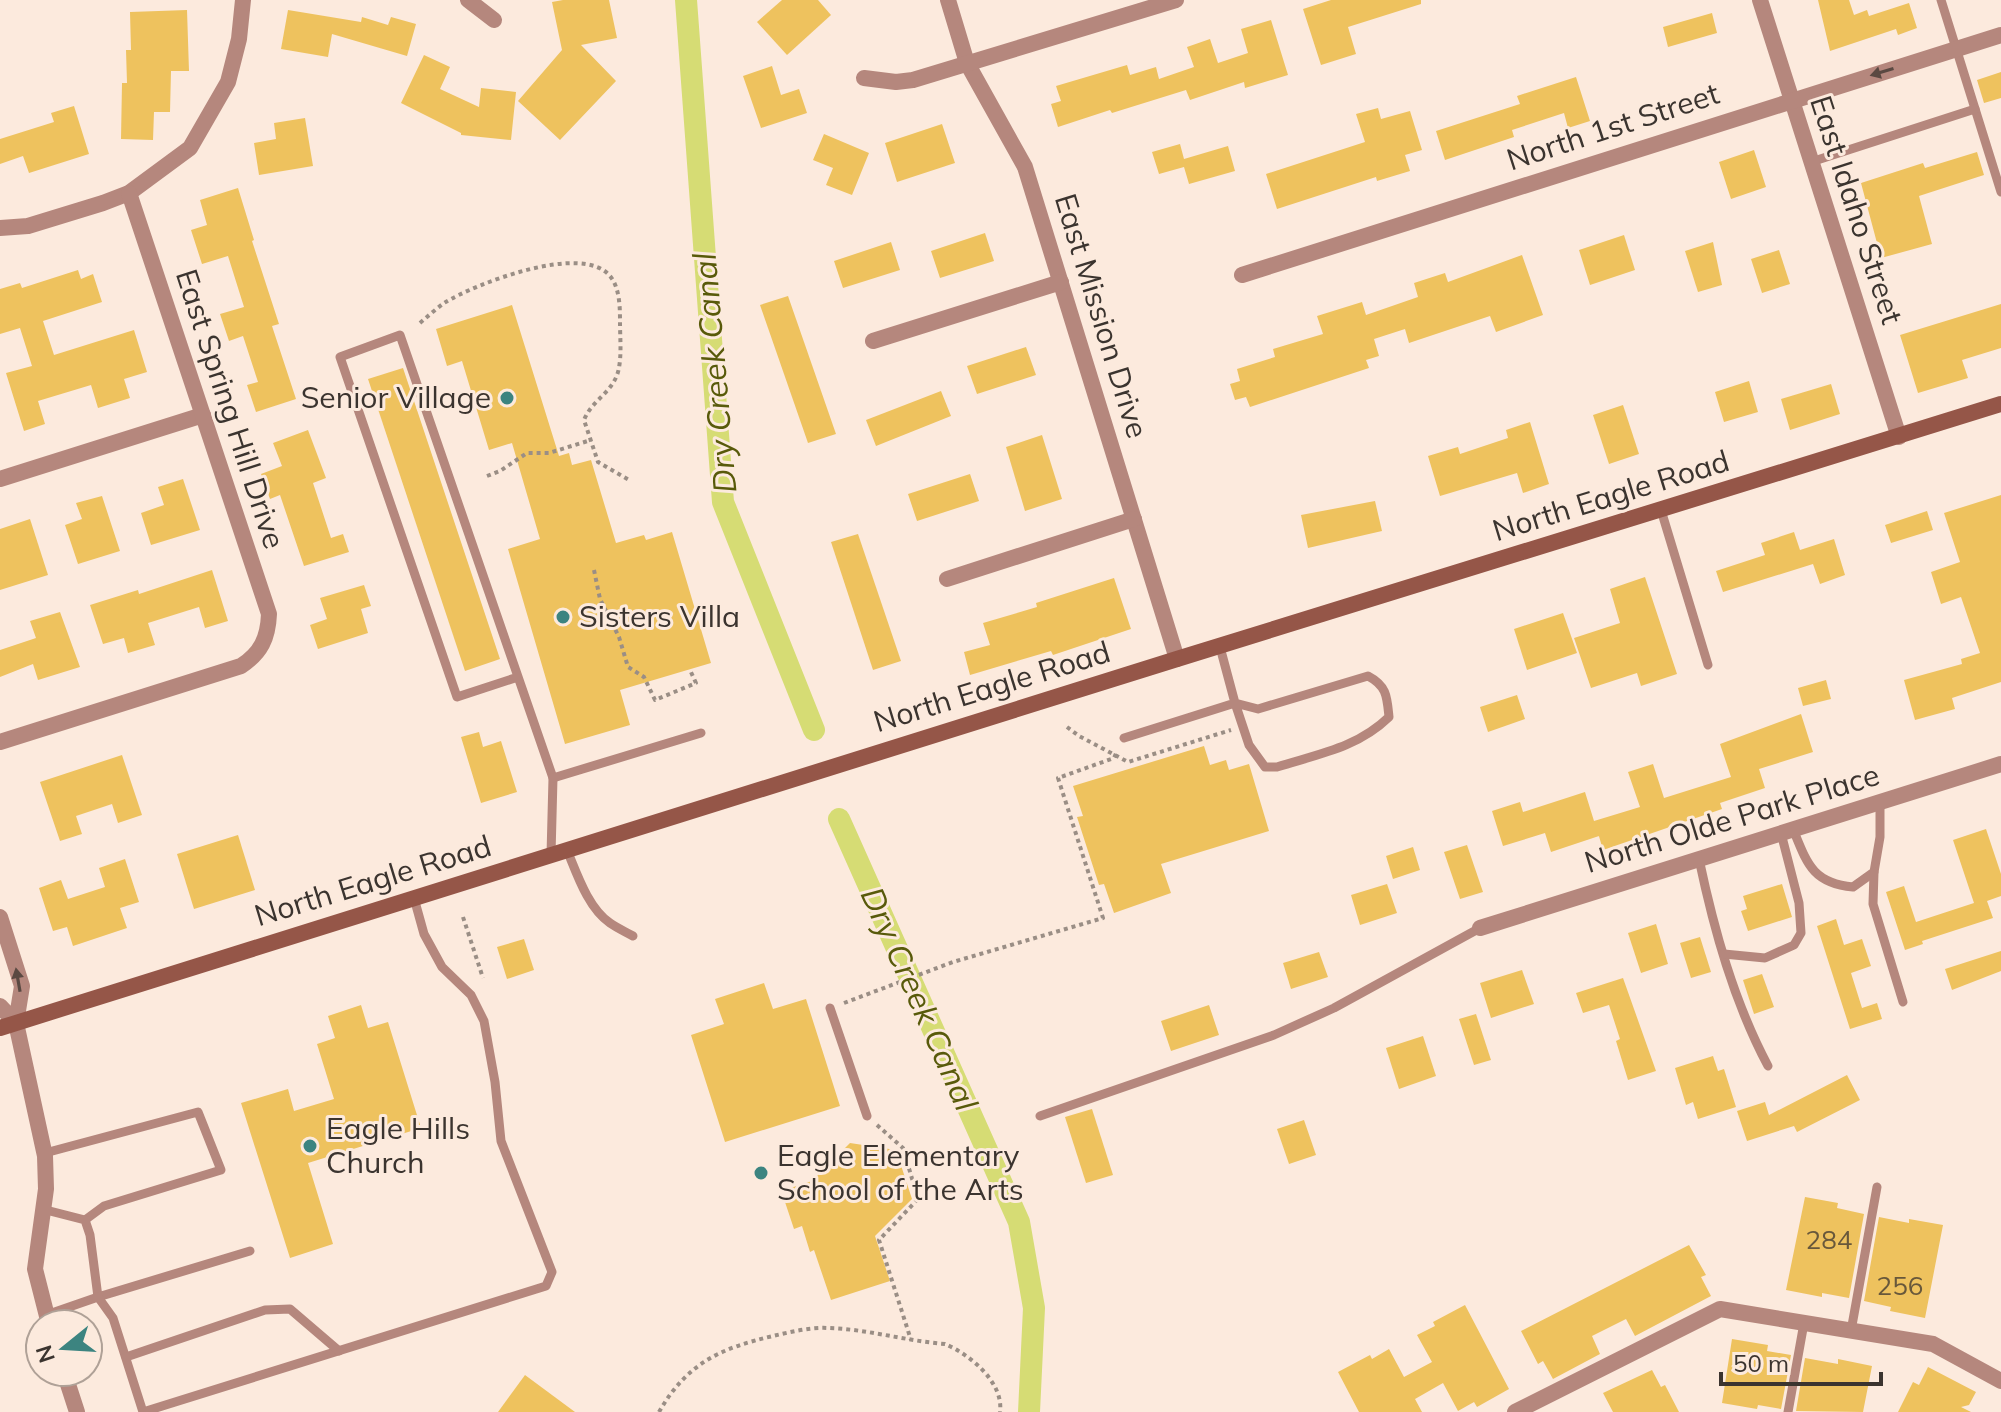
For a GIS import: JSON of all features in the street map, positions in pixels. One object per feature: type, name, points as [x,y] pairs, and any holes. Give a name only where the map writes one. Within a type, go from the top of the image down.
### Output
[{"type":"main road","name":"North Eagle Road","points":[[8,1025],[2001,404]]},
{"type":"street","points":[[0,228],[28,226],[129,193],[190,148],[228,82],[239,39],[243,0]]},
{"type":"street","points":[[468,0],[494,20]]},
{"type":"street","name":"East Mission Drive","points":[[948,0],[967,63],[1025,167],[1177,659]]},
{"type":"street","points":[[864,78],[896,82],[913,80],[1176,0]]},
{"type":"street","name":"East Idaho Street","points":[[1760,0],[1899,437]]},
{"type":"street","name":"North 1st Street","points":[[1242,275],[2001,35]]},
{"type":"street","name":"East Spring Hill Drive","points":[[0,742],[241,666],[254,657],[263,645],[268,630],[269,614],[129,193]]},
{"type":"street","points":[[873,341],[1061,282]]},
{"type":"street","points":[[0,479],[203,415]]},
{"type":"street","points":[[947,579],[1134,519]]},
{"type":"street","name":"North Olde Park Place","points":[[1480,928],[2001,764]]},
{"type":"street","points":[[0,917],[22,986],[8,1025]]},
{"type":"street","points":[[0,1006],[45,1153],[46,1189],[35,1269],[45,1308]]},
{"type":"street","points":[[1515,1412],[1720,1309],[1933,1344],[2001,1381]]},
{"type":"street","points":[[69,1388],[77,1412]]},
{"type":"lane","points":[[1941,0],[1975,109],[1997,164],[2001,192]]},
{"type":"lane","points":[[1811,162],[1975,109]]},
{"type":"lane","points":[[518,677],[457,697],[340,357],[400,335],[553,778],[559,852],[607,922],[633,936]]},
{"type":"lane","points":[[1661,510],[1708,665]]},
{"type":"lane","points":[[1124,738],[1235,703],[1258,709],[1368,676],[1381,683],[1389,717],[1372,734],[1354,743],[1277,767],[1265,767],[1249,745],[1235,703],[1220,647]]},
{"type":"lane","points":[[553,778],[701,733]]},
{"type":"lane","points":[[1880,802],[1873,904],[1903,1002]]},
{"type":"lane","points":[[1787,831],[1810,870],[1834,885],[1853,887],[1874,872]]},
{"type":"lane","points":[[1724,954],[1765,958],[1794,945],[1801,933],[1787,831]]},
{"type":"lane","points":[[1699,859],[1712,919],[1750,1032],[1768,1066]]},
{"type":"lane","points":[[85,1220],[90,1235],[98,1297],[113,1318],[143,1412],[546,1286],[552,1272],[501,1141],[484,1021],[471,995],[442,967],[424,934],[414,898]]},
{"type":"lane","points":[[1040,1116],[1274,1035],[1334,1008],[1480,928]]},
{"type":"lane","points":[[830,1008],[867,1116]]},
{"type":"lane","points":[[45,1153],[198,1112],[221,1170],[104,1206],[85,1220]]},
{"type":"lane","points":[[1851,1331],[1877,1187]]},
{"type":"lane","points":[[42,1209],[85,1220]]},
{"type":"lane","points":[[73,1308],[98,1297],[250,1251]]},
{"type":"lane","points":[[126,1357],[265,1310],[290,1309],[339,1351]]},
{"type":"lane","points":[[1788,1412],[1804,1323]]},
{"type":"path","points":[[420,323],[443,304],[499,278],[581,261],[599,267],[610,276],[617,290],[620,308],[619,370],[611,388],[589,408],[584,420],[598,462],[631,481]]},
{"type":"path","points":[[487,476],[527,453],[549,453],[591,440]]},
{"type":"path","points":[[594,570],[600,599],[619,637],[628,667],[644,677],[655,700],[696,683],[690,670]]},
{"type":"path","points":[[1067,727],[1128,762],[1233,730],[1237,741]]},
{"type":"path","points":[[830,1008],[929,971],[1103,918],[1058,778],[1114,758],[1124,738]]},
{"type":"path","points":[[463,917],[483,978]]},
{"type":"path","points":[[867,1116],[903,1148],[918,1199],[879,1240],[911,1340]]},
{"type":"path","points":[[659,1412],[688,1373],[710,1357],[740,1344],[791,1332],[828,1328],[945,1344],[962,1351],[997,1391],[1000,1412]]},
{"type":"building","points":[[609,0],[617,38],[581,45],[616,81],[560,140],[518,101],[562,50],[552,2]]},
{"type":"building","points":[[782,0],[818,0],[831,15],[787,55],[757,22]]},
{"type":"building","points":[[1331,0],[1421,0],[1421,4],[1348,27],[1356,54],[1321,65],[1303,9]]},
{"type":"building","points":[[1818,0],[1849,0],[1854,15],[1867,10],[1869,16],[1909,3],[1917,28],[1898,35],[1896,29],[1830,51]]},
{"type":"building","points":[[187,10],[189,71],[171,71],[170,112],[154,112],[153,140],[121,139],[122,83],[127,83],[126,50],[131,50],[130,12]]},
{"type":"building","points":[[288,10],[361,22],[362,17],[388,25],[391,17],[416,24],[407,56],[332,34],[328,57],[281,49]]},
{"type":"building","points":[[1712,13],[1717,33],[1668,47],[1663,27]]},
{"type":"building","points":[[1271,20],[1288,75],[1245,88],[1244,82],[1190,100],[1186,90],[1058,127],[1051,104],[1061,101],[1056,86],[1127,65],[1130,75],[1156,67],[1159,79],[1194,67],[1187,47],[1210,39],[1218,63],[1248,53],[1241,29]]},
{"type":"building","points":[[424,55],[450,67],[440,89],[479,107],[481,88],[516,92],[511,140],[461,135],[401,103]]},
{"type":"building","points":[[772,66],[781,95],[799,89],[807,113],[761,128],[743,76]]},
{"type":"building","points":[[2001,72],[2001,98],[1984,103],[1977,80]]},
{"type":"building","points":[[1576,77],[1590,121],[1568,128],[1564,113],[1512,130],[1514,137],[1445,160],[1436,131],[1520,104],[1517,96]]},
{"type":"building","points":[[74,106],[89,154],[29,173],[23,156],[0,164],[0,139],[54,122],[51,113]]},
{"type":"building","points":[[1378,108],[1381,119],[1410,111],[1422,150],[1405,155],[1410,171],[1377,181],[1376,177],[1277,209],[1266,174],[1365,142],[1356,114]]},
{"type":"building","points":[[305,118],[313,166],[259,175],[254,143],[276,139],[274,123]]},
{"type":"building","points":[[942,124],[955,163],[897,182],[885,143]]},
{"type":"building","points":[[824,134],[869,153],[852,195],[826,185],[833,168],[813,160]]},
{"type":"building","points":[[1180,144],[1184,159],[1228,146],[1235,171],[1189,184],[1184,167],[1159,174],[1152,152]]},
{"type":"building","points":[[1754,150],[1766,187],[1731,199],[1719,162]]},
{"type":"building","points":[[1977,152],[1984,175],[1919,196],[1932,244],[1881,258],[1861,183],[1923,163],[1925,168]]},
{"type":"building","points":[[238,188],[279,324],[272,326],[296,399],[256,412],[247,385],[258,382],[243,336],[229,341],[220,314],[244,307],[228,256],[202,264],[191,230],[207,225],[200,200]]},
{"type":"building","points":[[985,233],[994,261],[940,278],[931,251]]},
{"type":"building","points":[[1624,235],[1635,270],[1590,285],[1579,250]]},
{"type":"building","points":[[891,242],[900,270],[843,288],[834,261]]},
{"type":"building","points":[[1713,242],[1722,285],[1698,292],[1685,251]]},
{"type":"building","points":[[1779,250],[1790,284],[1762,293],[1751,259]]},
{"type":"building","points":[[1522,255],[1543,315],[1496,332],[1490,316],[1409,343],[1405,329],[1374,339],[1379,356],[1366,360],[1369,368],[1250,407],[1246,397],[1235,400],[1230,384],[1240,381],[1237,369],[1275,357],[1273,349],[1323,334],[1317,316],[1362,302],[1366,315],[1418,297],[1414,283],[1445,273],[1448,282]]},
{"type":"building","points":[[78,270],[81,279],[93,274],[102,302],[43,321],[54,355],[134,330],[147,372],[124,379],[130,398],[98,408],[91,385],[38,401],[45,424],[24,431],[6,373],[32,366],[20,328],[0,334],[0,289],[20,283],[22,288]]},
{"type":"building","points":[[788,296],[836,434],[808,443],[760,305]]},
{"type":"building","points":[[2001,304],[2001,348],[1962,360],[1968,378],[1918,393],[1900,335]]},
{"type":"building","name":"Sisters Villa","points":[[512,305],[559,456],[569,453],[572,465],[591,460],[616,543],[644,535],[646,540],[672,532],[711,663],[620,690],[630,725],[565,744],[508,549],[540,539],[512,443],[489,450],[462,361],[447,366],[436,329]]},
{"type":"building","points":[[1026,347],[1036,375],[977,394],[967,366]]},
{"type":"building","points":[[403,368],[500,659],[465,671],[368,379]]},
{"type":"building","points":[[1749,381],[1758,412],[1724,422],[1715,392]]},
{"type":"building","points":[[1831,384],[1840,414],[1790,430],[1781,399]]},
{"type":"building","points":[[941,391],[951,416],[876,446],[866,420]]},
{"type":"building","points":[[1623,405],[1639,454],[1609,464],[1593,415]]},
{"type":"building","points":[[1530,422],[1549,484],[1523,493],[1517,473],[1440,496],[1428,456],[1458,447],[1460,454],[1508,438],[1506,430]]},
{"type":"building","points":[[308,430],[326,478],[313,483],[331,538],[343,534],[349,552],[304,566],[280,495],[270,499],[261,474],[282,466],[273,443]]},
{"type":"building","points":[[1042,435],[1062,499],[1025,511],[1006,447]]},
{"type":"building","points":[[970,474],[979,501],[917,521],[908,494]]},
{"type":"building","points":[[183,479],[200,530],[151,545],[141,513],[164,505],[158,487]]},
{"type":"building","points":[[2001,495],[2001,682],[1952,698],[1955,709],[1915,720],[1904,680],[1962,664],[1961,659],[1980,653],[1961,597],[1941,604],[1931,572],[1960,562],[1944,513]]},
{"type":"building","points":[[102,496],[120,551],[78,564],[65,525],[82,519],[76,503]]},
{"type":"building","points":[[1375,501],[1382,531],[1308,548],[1301,515]]},
{"type":"building","points":[[1927,511],[1933,530],[1891,543],[1885,525]]},
{"type":"building","points":[[30,519],[48,575],[0,590],[0,529]]},
{"type":"building","points":[[1794,532],[1800,550],[1834,539],[1845,575],[1820,584],[1813,564],[1723,592],[1716,571],[1765,555],[1761,543]]},
{"type":"building","points":[[858,534],[901,661],[873,670],[831,542]]},
{"type":"building","points":[[212,570],[228,621],[205,628],[199,607],[148,623],[155,645],[128,653],[124,638],[103,644],[90,605],[138,590],[139,594]]},
{"type":"building","points":[[1645,577],[1677,674],[1641,686],[1637,673],[1591,688],[1574,638],[1620,623],[1610,589]]},
{"type":"building","points":[[1114,578],[1131,629],[1053,655],[1051,651],[970,675],[964,652],[990,645],[983,623],[1037,607],[1036,603]]},
{"type":"building","points":[[364,585],[371,606],[361,609],[368,633],[318,649],[310,625],[327,619],[320,598]]},
{"type":"building","points":[[60,612],[80,667],[38,680],[33,664],[0,677],[0,650],[36,638],[30,621]]},
{"type":"building","points":[[1563,613],[1577,653],[1527,670],[1514,629]]},
{"type":"building","points":[[1826,680],[1831,699],[1803,706],[1798,688]]},
{"type":"building","points":[[1517,695],[1525,719],[1488,732],[1480,707]]},
{"type":"building","points":[[1801,714],[1813,752],[1759,769],[1765,788],[1720,803],[1722,809],[1603,850],[1599,836],[1551,852],[1545,833],[1503,846],[1492,811],[1520,802],[1523,812],[1585,792],[1594,821],[1640,807],[1628,772],[1653,764],[1664,798],[1731,777],[1720,744]]},
{"type":"building","points":[[479,732],[483,747],[501,741],[517,792],[481,803],[461,737]]},
{"type":"building","points":[[1204,746],[1210,765],[1226,760],[1229,770],[1249,764],[1269,831],[1161,864],[1171,893],[1114,913],[1104,884],[1099,885],[1077,817],[1083,816],[1073,786]]},
{"type":"building","points":[[122,755],[142,815],[118,823],[112,804],[76,816],[82,834],[60,841],[40,782]]},
{"type":"building","points":[[1986,829],[2001,874],[2001,896],[1987,901],[1993,918],[1922,941],[1923,944],[1905,950],[1886,892],[1904,886],[1916,922],[1974,903],[1953,840]]},
{"type":"building","points":[[238,835],[255,890],[194,909],[177,854]]},
{"type":"building","points":[[1467,845],[1483,892],[1460,899],[1444,852]]},
{"type":"building","points":[[1413,847],[1420,870],[1393,879],[1386,856]]},
{"type":"building","points":[[125,859],[139,902],[120,908],[127,928],[73,946],[67,927],[53,931],[39,888],[61,880],[68,899],[105,887],[99,868]]},
{"type":"building","points":[[1387,884],[1397,913],[1360,925],[1351,895]]},
{"type":"building","points":[[1782,884],[1792,917],[1748,931],[1741,911],[1747,909],[1743,896]]},
{"type":"building","points":[[1836,919],[1844,945],[1862,939],[1871,966],[1851,973],[1862,1008],[1877,1003],[1882,1019],[1850,1029],[1817,926]]},
{"type":"building","points":[[1656,924],[1668,964],[1641,973],[1628,933]]},
{"type":"building","points":[[1700,937],[1711,972],[1691,978],[1680,943]]},
{"type":"building","points":[[524,939],[534,970],[507,979],[497,947]]},
{"type":"building","points":[[2001,951],[2001,971],[1952,990],[1945,969]]},
{"type":"building","points":[[1319,952],[1328,977],[1291,989],[1283,963]]},
{"type":"building","points":[[1522,970],[1534,1004],[1491,1018],[1480,983]]},
{"type":"building","points":[[1762,974],[1774,1007],[1754,1014],[1743,980]]},
{"type":"building","points":[[1623,978],[1656,1071],[1628,1080],[1609,1005],[1583,1013],[1576,993]]},
{"type":"building","points":[[764,983],[773,1009],[806,999],[840,1106],[725,1142],[691,1035],[724,1024],[715,999]]},
{"type":"building","name":"Eagle Hills Church","points":[[361,1005],[368,1028],[388,1022],[421,1128],[308,1163],[333,1244],[290,1258],[241,1103],[288,1089],[294,1111],[334,1099],[317,1044],[335,1038],[328,1016]]},
{"type":"building","points":[[1209,1005],[1219,1035],[1171,1051],[1161,1021]]},
{"type":"building","points":[[1476,1014],[1491,1060],[1474,1065],[1459,1019]]},
{"type":"building","points":[[1423,1036],[1436,1076],[1399,1089],[1386,1048]]},
{"type":"building","points":[[1713,1056],[1718,1071],[1724,1069],[1736,1107],[1698,1119],[1693,1102],[1686,1105],[1675,1068]]},
{"type":"building","points":[[1847,1075],[1860,1100],[1797,1132],[1794,1126],[1747,1141],[1737,1111],[1765,1102],[1769,1115]]},
{"type":"building","points":[[1092,1109],[1113,1175],[1086,1183],[1065,1117]]},
{"type":"building","points":[[1304,1120],[1316,1155],[1289,1164],[1277,1129]]},
{"type":"building","points":[[850,1143],[896,1150],[912,1199],[875,1236],[890,1281],[831,1300],[814,1250],[810,1252],[802,1226],[794,1229],[785,1202],[793,1199],[790,1188],[812,1181]]},
{"type":"building","points":[[1805,1197],[1838,1203],[1837,1208],[1864,1214],[1849,1298],[1822,1293],[1822,1297],[1786,1290]]},
{"type":"building","points":[[1879,1217],[1943,1225],[1925,1318],[1890,1311],[1891,1307],[1864,1301]]},
{"type":"building","points":[[1689,1245],[1706,1275],[1701,1277],[1711,1296],[1635,1336],[1626,1319],[1592,1336],[1600,1354],[1553,1379],[1543,1361],[1538,1364],[1521,1331]]},
{"type":"building","points":[[1465,1305],[1509,1389],[1477,1407],[1474,1402],[1458,1411],[1443,1383],[1415,1399],[1422,1412],[1359,1412],[1338,1372],[1389,1349],[1404,1377],[1432,1362],[1417,1335],[1435,1326],[1433,1322]]},
{"type":"building","points":[[1732,1339],[1768,1345],[1767,1351],[1791,1355],[1781,1409],[1758,1405],[1757,1409],[1722,1403]]},
{"type":"building","points":[[1805,1358],[1838,1364],[1838,1359],[1872,1366],[1863,1412],[1796,1411]]},
{"type":"building","points":[[1928,1367],[1976,1392],[1969,1405],[1961,1407],[1971,1412],[1898,1412],[1913,1382],[1919,1385]]},
{"type":"building","points":[[1652,1370],[1661,1387],[1665,1385],[1679,1412],[1613,1412],[1603,1393]]},
{"type":"building","points":[[525,1375],[575,1412],[498,1412]]},
{"type":"waterway","name":"Dry Creek Canal","points":[[686,0],[723,502],[814,730]]},
{"type":"waterway","name":"Dry Creek Canal","points":[[839,819],[1019,1222],[1034,1308],[1029,1412]]},
{"type":"place","name":"Senior Village","points":[[507,398]]},
{"type":"place","name":"Sisters Villa","points":[[563,617]]},
{"type":"place","name":"Eagle Hills Church","points":[[310,1146]]},
{"type":"place","name":"Eagle Elementary School of the Arts","points":[[761,1173]]}]
